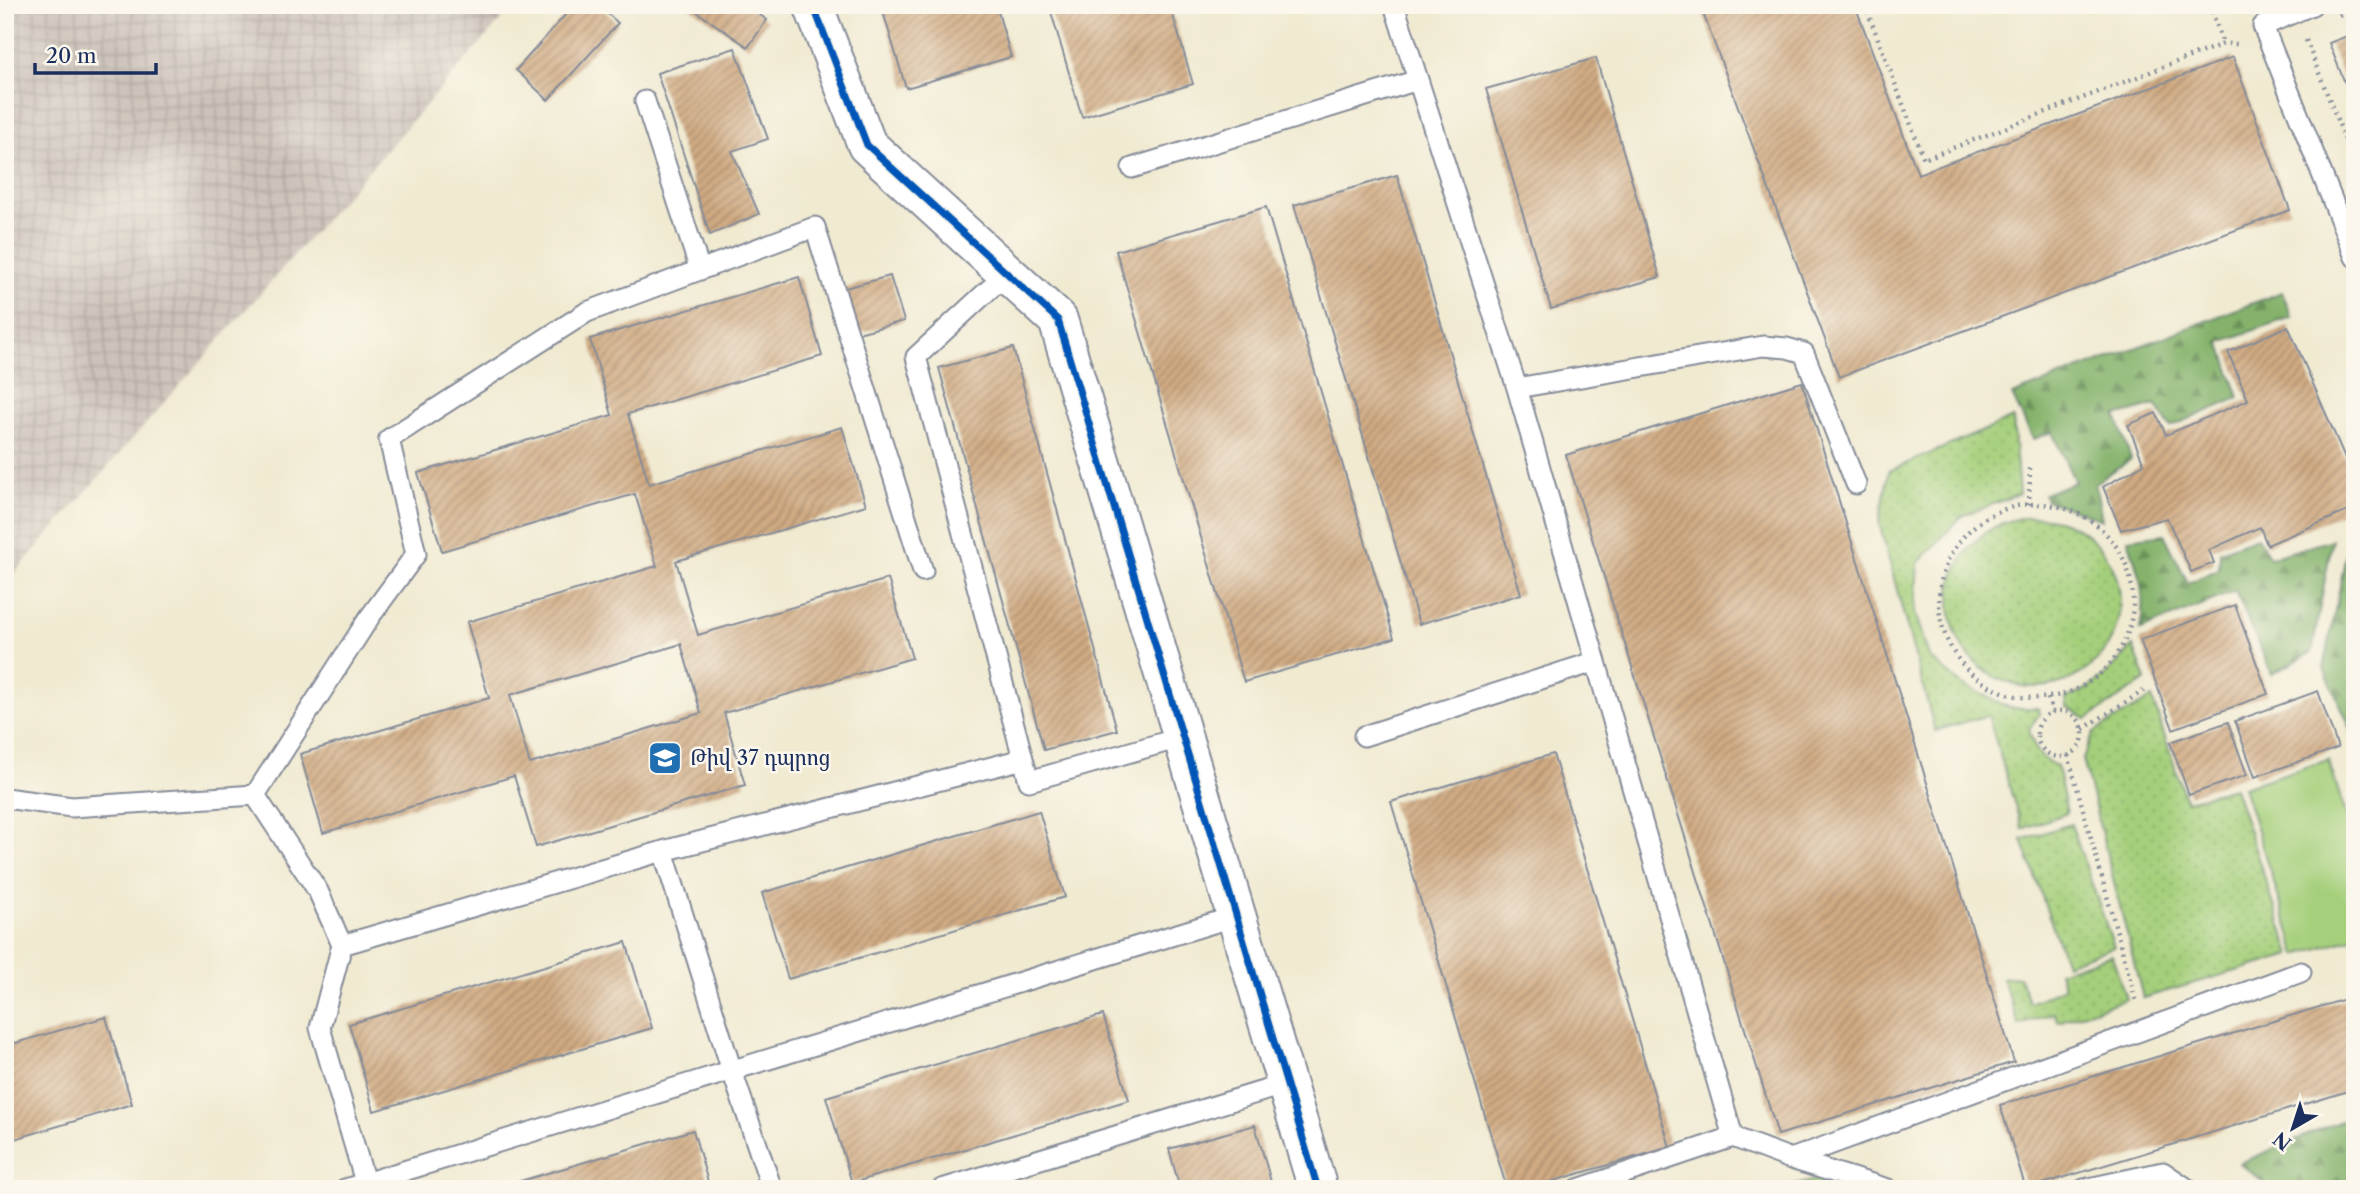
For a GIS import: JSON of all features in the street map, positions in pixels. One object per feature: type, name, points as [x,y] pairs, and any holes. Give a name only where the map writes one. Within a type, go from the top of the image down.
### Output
[{"type":"street","points":[[813,5],[867,145],[1058,320],[1318,1189]]},
{"type":"lane","points":[[1394,5],[1517,388],[1733,1137]]},
{"type":"lane","points":[[2312,5],[2280,11],[2263,26],[2355,257]]},
{"type":"lane","points":[[1132,168],[1418,80]]},
{"type":"lane","points":[[645,101],[700,270]]},
{"type":"lane","points":[[255,795],[369,618],[416,554],[389,439],[587,312],[816,227],[923,570]]},
{"type":"lane","points":[[1007,273],[916,357],[1029,781],[1183,737]]},
{"type":"lane","points":[[1517,388],[1763,345],[1787,348],[1804,353],[1856,484]]},
{"type":"lane","points":[[1364,736],[1594,662]]},
{"type":"lane","points":[[342,945],[663,851],[1023,759]]},
{"type":"lane","points":[[5,799],[72,807],[255,795]]},
{"type":"lane","points":[[255,795],[318,891],[342,945],[320,1028],[365,1182]]},
{"type":"lane","points":[[663,851],[772,1189]]},
{"type":"lane","points":[[345,1189],[1236,916]]},
{"type":"lane","points":[[1791,1159],[2301,972]]},
{"type":"lane","points":[[942,1189],[1286,1084]]},
{"type":"lane","points":[[1578,1189],[1733,1137],[1791,1159],[1888,1189]]},
{"type":"lane","points":[[2084,1189],[2164,1172],[2189,1189]]},
{"type":"path","points":[[1866,5],[1924,159],[2223,44],[2270,44],[2302,30],[2355,165]]},
{"type":"path","points":[[2210,5],[2223,44]]},
{"type":"path","points":[[2029,505],[2030,465]]},
{"type":"path","points":[[2042,504],[2074,511],[2100,528],[2121,553],[2132,582],[2133,614],[2124,645],[2105,671],[2079,689],[2048,698],[2016,696],[1985,685],[1961,663],[1945,635],[1939,604],[1943,572],[1957,543],[1981,520],[2010,507],[2029,505],[2042,504]]},
{"type":"path","points":[[2083,729],[2148,688]]},
{"type":"path","points":[[2048,698],[2053,712]]},
{"type":"path","points":[[2053,712],[2068,712],[2075,716],[2083,729],[2081,745],[2068,755],[2054,756],[2048,753],[2039,741],[2037,734],[2041,720],[2053,712]]},
{"type":"path","points":[[2068,755],[2144,1029]]},
{"type":"shaded area","points":[[5,5],[514,5],[5,584]]},
{"type":"green space","points":[[2282,292],[2292,317],[2220,342],[2239,398],[2170,427],[2156,405],[2116,416],[2131,459],[2095,483],[2102,520],[2046,500],[2044,494],[2075,482],[2052,432],[2033,439],[2012,395]]},
{"type":"green space","points":[[2013,418],[2019,494],[1962,516],[1918,563],[1915,612],[1929,657],[1962,685],[2010,708],[2038,708],[2039,714],[2029,730],[2035,747],[2042,756],[2057,766],[2067,813],[2022,829],[1988,715],[1935,731],[1879,523],[1889,471]]},
{"type":"green space","points":[[2035,517],[2068,523],[2095,542],[2114,569],[2120,602],[2114,635],[2095,662],[2068,681],[2035,687],[2002,681],[1975,662],[1956,635],[1950,602],[1956,569],[1975,542],[2002,523]]},
{"type":"green space","points":[[2355,531],[2355,738],[2324,669],[2350,533]]},
{"type":"green space","points":[[2164,534],[2188,583],[2219,569],[2220,551],[2257,537],[2270,558],[2332,540],[2312,652],[2272,674],[2235,591],[2140,630],[2142,594],[2128,539]]},
{"type":"green space","points":[[2133,646],[2146,680],[2087,719],[2067,707],[2066,698],[2095,683]]},
{"type":"green space","points":[[2152,698],[2186,801],[2234,788],[2291,955],[2143,998],[2083,759],[2094,732]]},
{"type":"green space","points":[[2328,760],[2355,841],[2355,937],[2297,955],[2243,787]]},
{"type":"green space","points":[[2071,824],[2114,947],[2066,964],[2022,840]]},
{"type":"green space","points":[[2112,955],[2126,999],[2058,1022],[2054,1013],[2019,1025],[2002,978],[2019,977],[2030,1003],[2064,988],[2059,972]]},
{"type":"green space","points":[[2355,1115],[2355,1189],[2271,1189],[2240,1163]]},
{"type":"green space","points":[[1818,1179],[1837,1189],[1782,1189]]},
{"type":"building","points":[[574,5],[598,5],[618,23],[548,100],[516,70]]},
{"type":"building","points":[[687,5],[746,5],[767,20],[748,47]]},
{"type":"building","points":[[881,5],[996,5],[1011,57],[906,88]]},
{"type":"building","points":[[1049,5],[1170,5],[1193,84],[1082,117]]},
{"type":"building","points":[[1700,5],[1855,5],[1918,174],[2233,57],[2290,210],[1839,377]]},
{"type":"building","points":[[2355,33],[2355,108],[2329,43]]},
{"type":"building","points":[[735,48],[768,139],[732,151],[759,214],[710,235],[657,73]]},
{"type":"building","points":[[1596,58],[1660,277],[1551,309],[1486,89]]},
{"type":"building","points":[[1397,175],[1521,594],[1419,624],[1294,205]]},
{"type":"building","points":[[1266,207],[1394,638],[1244,682],[1116,251]]},
{"type":"building","points":[[890,276],[904,321],[858,333],[845,288]]},
{"type":"building","points":[[799,277],[822,356],[628,414],[649,484],[842,427],[866,505],[676,561],[698,635],[888,579],[912,658],[724,713],[745,785],[536,847],[514,776],[323,833],[300,754],[489,698],[467,622],[657,566],[635,494],[442,551],[418,473],[612,415],[590,339]],"holes":[[[681,644],[701,713],[530,764],[510,695]]]},
{"type":"building","points":[[2288,326],[2355,481],[2355,508],[2267,545],[2260,527],[2209,550],[2214,563],[2191,572],[2167,518],[2121,530],[2103,487],[2144,464],[2128,425],[2156,413],[2166,435],[2248,400],[2228,352]]},
{"type":"building","points":[[1013,348],[1117,730],[1044,750],[939,368]]},
{"type":"building","points":[[1802,382],[2014,1062],[1778,1135],[1566,455]]},
{"type":"building","points":[[2235,605],[2268,694],[2173,729],[2140,640]]},
{"type":"building","points":[[2318,691],[2338,748],[2255,777],[2235,721]]},
{"type":"building","points":[[2228,722],[2247,775],[2189,795],[2170,742]]},
{"type":"building","points":[[1553,754],[1670,1147],[1526,1189],[1507,1189],[1391,802]]},
{"type":"building","points":[[1039,811],[1065,897],[788,979],[762,893]]},
{"type":"building","points":[[626,942],[652,1028],[374,1111],[349,1024]]},
{"type":"building","points":[[2355,996],[2355,1089],[2026,1189],[2000,1105]]},
{"type":"building","points":[[1103,1015],[1129,1100],[852,1183],[826,1097]]},
{"type":"building","points":[[106,1017],[132,1104],[5,1142],[5,1046]]},
{"type":"building","points":[[1255,1125],[1273,1189],[1180,1189],[1169,1149]]},
{"type":"building","points":[[693,1130],[710,1189],[497,1189],[497,1188]]},
{"type":"cycle path","points":[[813,5],[867,145],[1058,320],[1318,1189]]},
{"type":"place","name":"Թիվ 37 դպրոց","points":[[665,758]]}]
